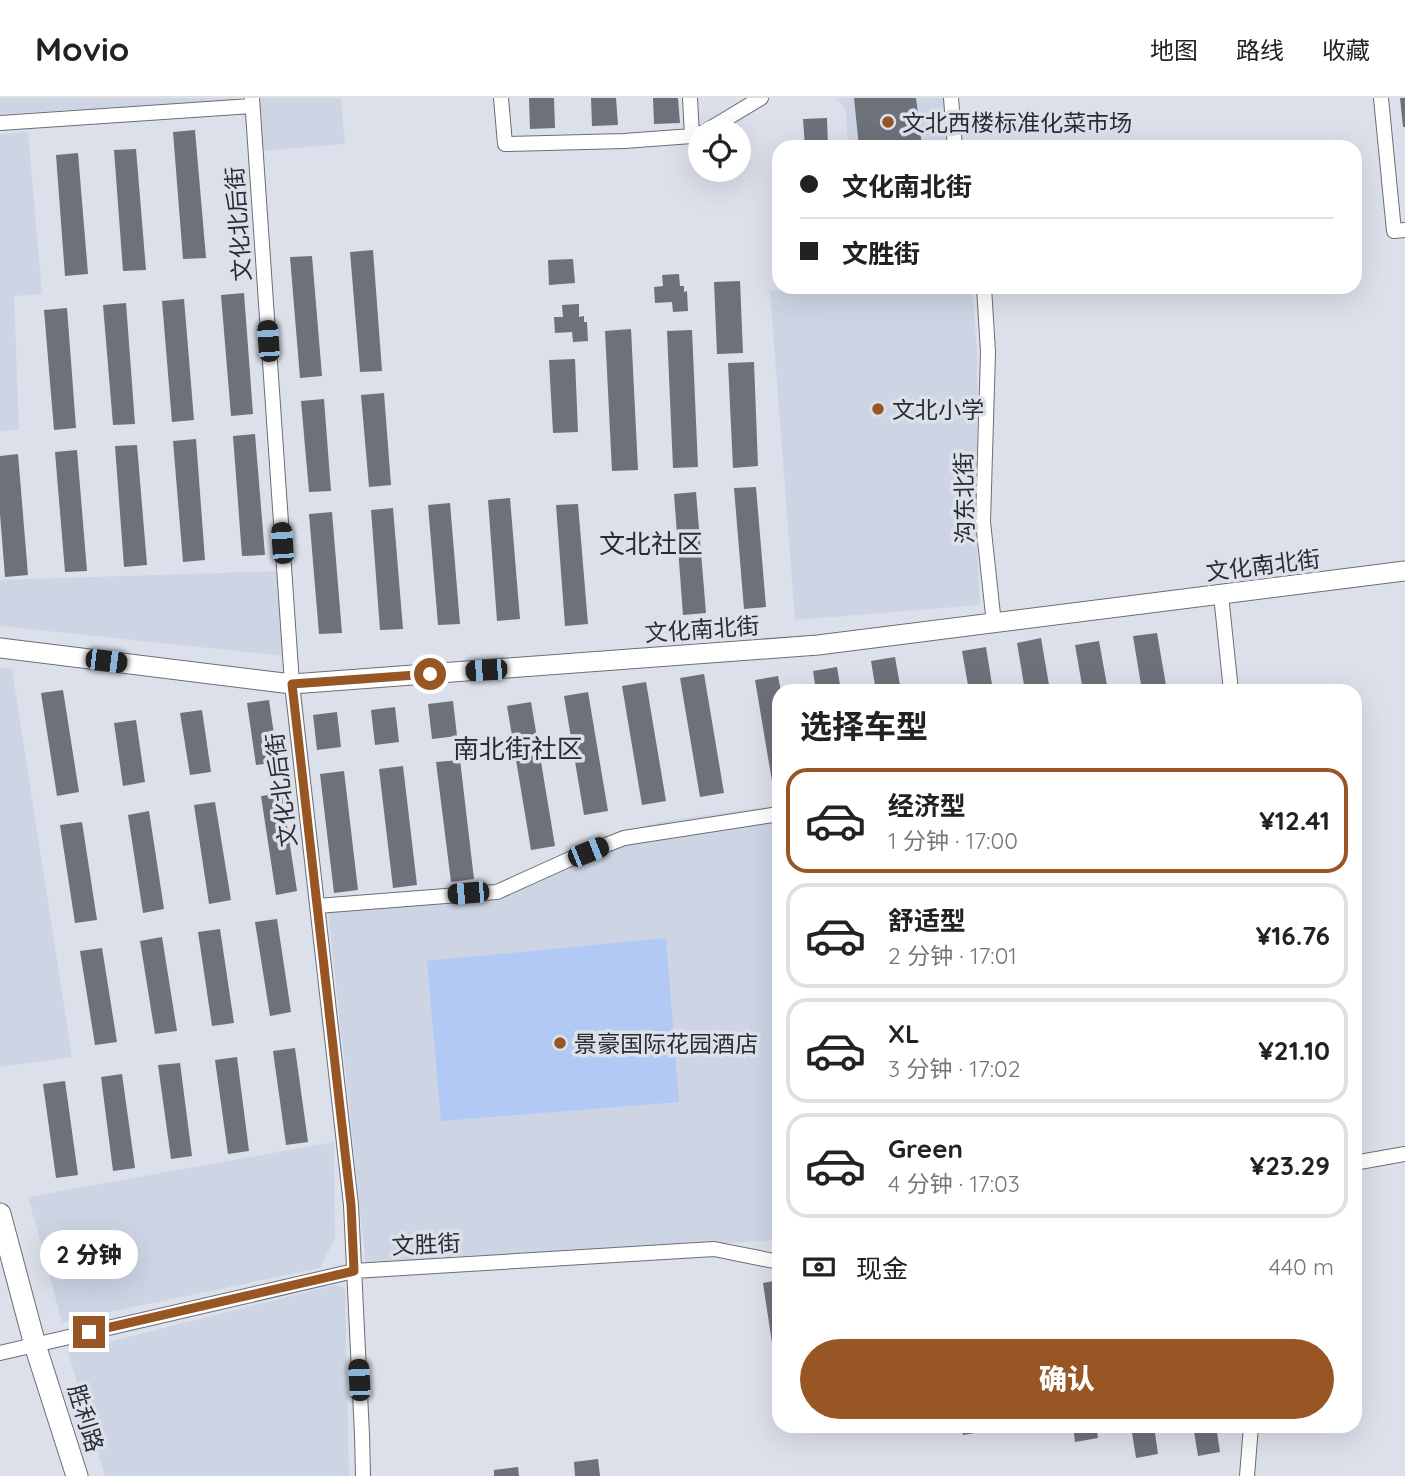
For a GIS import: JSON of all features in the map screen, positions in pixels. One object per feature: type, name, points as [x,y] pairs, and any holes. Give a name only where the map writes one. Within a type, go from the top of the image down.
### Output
[{"type":"main road","name":"胜利路","points":[[0,1214],[35,1345],[77,1476]]},
{"type":"street","points":[[501,98],[505,144],[624,141],[688,135]]},
{"type":"street","points":[[690,98],[695,119]]},
{"type":"street","points":[[725,119],[761,98]]},
{"type":"street","points":[[951,98],[954,140]]},
{"type":"street","points":[[1381,98],[1394,231],[1405,230]]},
{"type":"street","points":[[0,123],[252,102]]},
{"type":"street","name":"文化北后街","points":[[252,102],[292,684],[351,1205],[363,1476]]},
{"type":"street","name":"沟东北街","points":[[984,294],[988,352],[983,522],[994,624]]},
{"type":"street","name":"文化南北街","points":[[0,648],[292,684],[818,645],[1405,571]]},
{"type":"street","points":[[1222,595],[1230,684]]},
{"type":"street","points":[[317,906],[497,892],[624,838],[772,815]]},
{"type":"street","points":[[1362,1162],[1405,1154]]},
{"type":"street","name":"文胜街","points":[[0,1353],[354,1271],[715,1249],[772,1261]]},
{"type":"street","points":[[1247,1476],[1250,1433]]},
{"type":"shaded area","points":[[0,98],[234,98],[234,102],[0,114]]},
{"type":"shaded area","points":[[257,98],[341,98],[345,144],[261,151]]},
{"type":"shaded area","name":"文北西楼标准化菜市场","points":[[835,98],[945,98],[948,140],[848,140],[846,109]]},
{"type":"shaded area","points":[[28,132],[42,294],[14,296],[19,429],[0,432],[0,134]]},
{"type":"shaded area","name":"文北小学","points":[[770,291],[772,294],[973,294],[977,351],[977,549],[980,605],[795,620]]},
{"type":"shaded area","points":[[276,571],[284,656],[0,626],[0,580]]},
{"type":"shaded area","points":[[0,668],[12,669],[72,1057],[0,1067]]},
{"type":"shaded area","name":"景豪国际花园酒店","points":[[772,806],[772,1240],[366,1265],[328,911],[494,889],[618,834],[658,822]]},
{"type":"shaded area","points":[[666,938],[679,1102],[441,1121],[427,961]]},
{"type":"shaded area","points":[[334,1142],[335,1238],[320,1268],[62,1322],[28,1197]]},
{"type":"shaded area","points":[[335,1285],[345,1288],[349,1476],[105,1476],[68,1352]]},
{"type":"building","points":[[529,98],[554,98],[555,128],[530,129]]},
{"type":"building","points":[[591,98],[616,98],[618,125],[592,126]]},
{"type":"building","points":[[653,98],[678,98],[680,123],[654,124]]},
{"type":"building","name":"文北西楼标准化菜市场","points":[[854,98],[916,98],[921,140],[858,140]]},
{"type":"building","points":[[1400,98],[1405,98],[1405,127],[1403,127]]},
{"type":"building","points":[[827,118],[828,140],[804,140],[803,119]]},
{"type":"building","points":[[195,130],[206,258],[183,259],[173,132]]},
{"type":"building","points":[[136,149],[146,270],[123,271],[114,150]]},
{"type":"building","points":[[78,153],[88,274],[65,276],[56,155]]},
{"type":"building","points":[[373,250],[382,371],[360,372],[350,252]]},
{"type":"building","points":[[312,256],[322,376],[300,378],[290,257]]},
{"type":"building","points":[[573,259],[575,283],[549,285],[548,260]]},
{"type":"building","points":[[679,274],[680,286],[684,286],[684,292],[687,291],[688,311],[673,312],[672,302],[655,303],[654,287],[663,286],[662,275]]},
{"type":"building","points":[[740,281],[743,353],[717,354],[714,282]]},
{"type":"building","points":[[244,293],[253,414],[231,416],[221,295]]},
{"type":"building","points":[[184,299],[194,420],[172,422],[162,301]]},
{"type":"building","points":[[126,303],[135,424],[113,425],[103,305]]},
{"type":"building","points":[[579,304],[579,317],[584,316],[584,322],[587,322],[588,341],[573,342],[572,332],[555,333],[554,317],[563,317],[562,305]]},
{"type":"building","points":[[67,308],[76,428],[54,430],[44,310]]},
{"type":"building","points":[[631,329],[638,470],[612,471],[605,331]]},
{"type":"building","points":[[692,330],[698,467],[673,468],[667,331]]},
{"type":"building","points":[[575,359],[578,432],[553,433],[549,360]]},
{"type":"building","points":[[754,362],[758,466],[733,468],[728,363]]},
{"type":"building","points":[[384,393],[391,485],[369,487],[361,395]]},
{"type":"building","points":[[324,399],[331,491],[309,492],[301,401]]},
{"type":"building","points":[[255,434],[265,555],[242,556],[233,436]]},
{"type":"building","points":[[196,439],[205,560],[183,562],[173,441]]},
{"type":"building","points":[[137,445],[147,565],[124,567],[115,446]]},
{"type":"building","points":[[77,450],[87,571],[65,572],[55,452]]},
{"type":"building","points":[[18,454],[28,575],[5,577],[0,514],[0,456]]},
{"type":"building","points":[[756,487],[766,607],[744,609],[734,488]]},
{"type":"building","points":[[696,492],[706,613],[683,615],[674,494]]},
{"type":"building","points":[[510,498],[520,619],[497,621],[488,500]]},
{"type":"building","points":[[450,503],[460,624],[438,625],[428,505]]},
{"type":"building","points":[[578,504],[588,624],[565,626],[556,505]]},
{"type":"building","points":[[393,508],[403,629],[380,630],[371,510]]},
{"type":"building","points":[[332,512],[342,633],[319,634],[309,514]]},
{"type":"building","points":[[1157,633],[1166,684],[1141,684],[1133,636]]},
{"type":"building","points":[[1041,638],[1049,684],[1024,684],[1017,643]]},
{"type":"building","points":[[1099,641],[1107,684],[1082,684],[1075,645]]},
{"type":"building","points":[[986,647],[992,684],[968,684],[962,651]]},
{"type":"building","points":[[895,657],[900,684],[875,684],[871,661]]},
{"type":"building","points":[[837,667],[840,684],[815,684],[813,671]]},
{"type":"building","points":[[704,674],[724,793],[700,797],[680,678]]},
{"type":"building","points":[[778,676],[780,684],[772,684],[772,781],[755,680]]},
{"type":"building","points":[[646,682],[666,801],[642,805],[622,686]]},
{"type":"building","points":[[63,690],[79,792],[57,796],[41,693]]},
{"type":"building","points":[[588,692],[608,811],[584,815],[564,696]]},
{"type":"building","points":[[269,700],[278,762],[256,765],[247,703]]},
{"type":"building","points":[[453,701],[457,736],[432,739],[428,704]]},
{"type":"building","points":[[531,702],[555,846],[531,850],[507,706]]},
{"type":"building","points":[[395,707],[399,742],[375,745],[371,710]]},
{"type":"building","points":[[202,710],[211,772],[190,775],[180,713]]},
{"type":"building","points":[[337,712],[341,747],[317,750],[313,715]]},
{"type":"building","points":[[136,720],[145,782],[123,786],[114,723]]},
{"type":"building","points":[[460,760],[474,879],[451,882],[436,762]]},
{"type":"building","points":[[403,766],[417,885],[393,888],[379,769]]},
{"type":"building","points":[[344,771],[358,890],[334,893],[320,774]]},
{"type":"building","points":[[282,793],[297,891],[276,895],[261,796]]},
{"type":"building","points":[[215,802],[231,900],[209,904],[194,805]]},
{"type":"building","points":[[149,811],[164,909],[143,913],[128,815]]},
{"type":"building","points":[[82,822],[97,920],[75,923],[60,825]]},
{"type":"building","points":[[277,919],[291,1012],[270,1016],[255,922]]},
{"type":"building","points":[[220,929],[234,1023],[212,1026],[198,932]]},
{"type":"building","points":[[162,937],[177,1031],[155,1034],[140,941]]},
{"type":"building","points":[[102,948],[117,1042],[95,1045],[80,951]]},
{"type":"building","points":[[295,1048],[308,1142],[286,1145],[273,1051]]},
{"type":"building","points":[[237,1057],[249,1151],[228,1154],[215,1060]]},
{"type":"building","points":[[180,1063],[192,1156],[171,1159],[158,1065]]},
{"type":"building","points":[[122,1074],[135,1168],[113,1171],[101,1077]]},
{"type":"building","points":[[65,1081],[78,1175],[56,1178],[43,1084]]},
{"type":"building","points":[[772,1281],[772,1343],[763,1283]]},
{"type":"building","points":[[1074,1433],[1097,1433],[1098,1438],[1075,1442]]},
{"type":"building","points":[[1132,1433],[1155,1433],[1158,1454],[1136,1458]]},
{"type":"building","points":[[1194,1433],[1217,1433],[1220,1452],[1198,1456]]},
{"type":"building","points":[[598,1459],[600,1476],[575,1476],[574,1462]]},
{"type":"building","points":[[518,1467],[519,1476],[494,1476],[494,1470]]},
{"type":"place","name":"文北西楼标准化菜市场","points":[[888,122]]},
{"type":"place","name":"文北小学","points":[[878,409]]},
{"type":"place","name":"景豪国际花园酒店","points":[[560,1043]]},
{"type":"district","name":"文北社区","points":[[651,543]]},
{"type":"district","name":"南北街社区","points":[[518,748]]},
{"type":"route","points":[[89,1332],[354,1271],[351,1205],[292,684],[430,674]]}]
